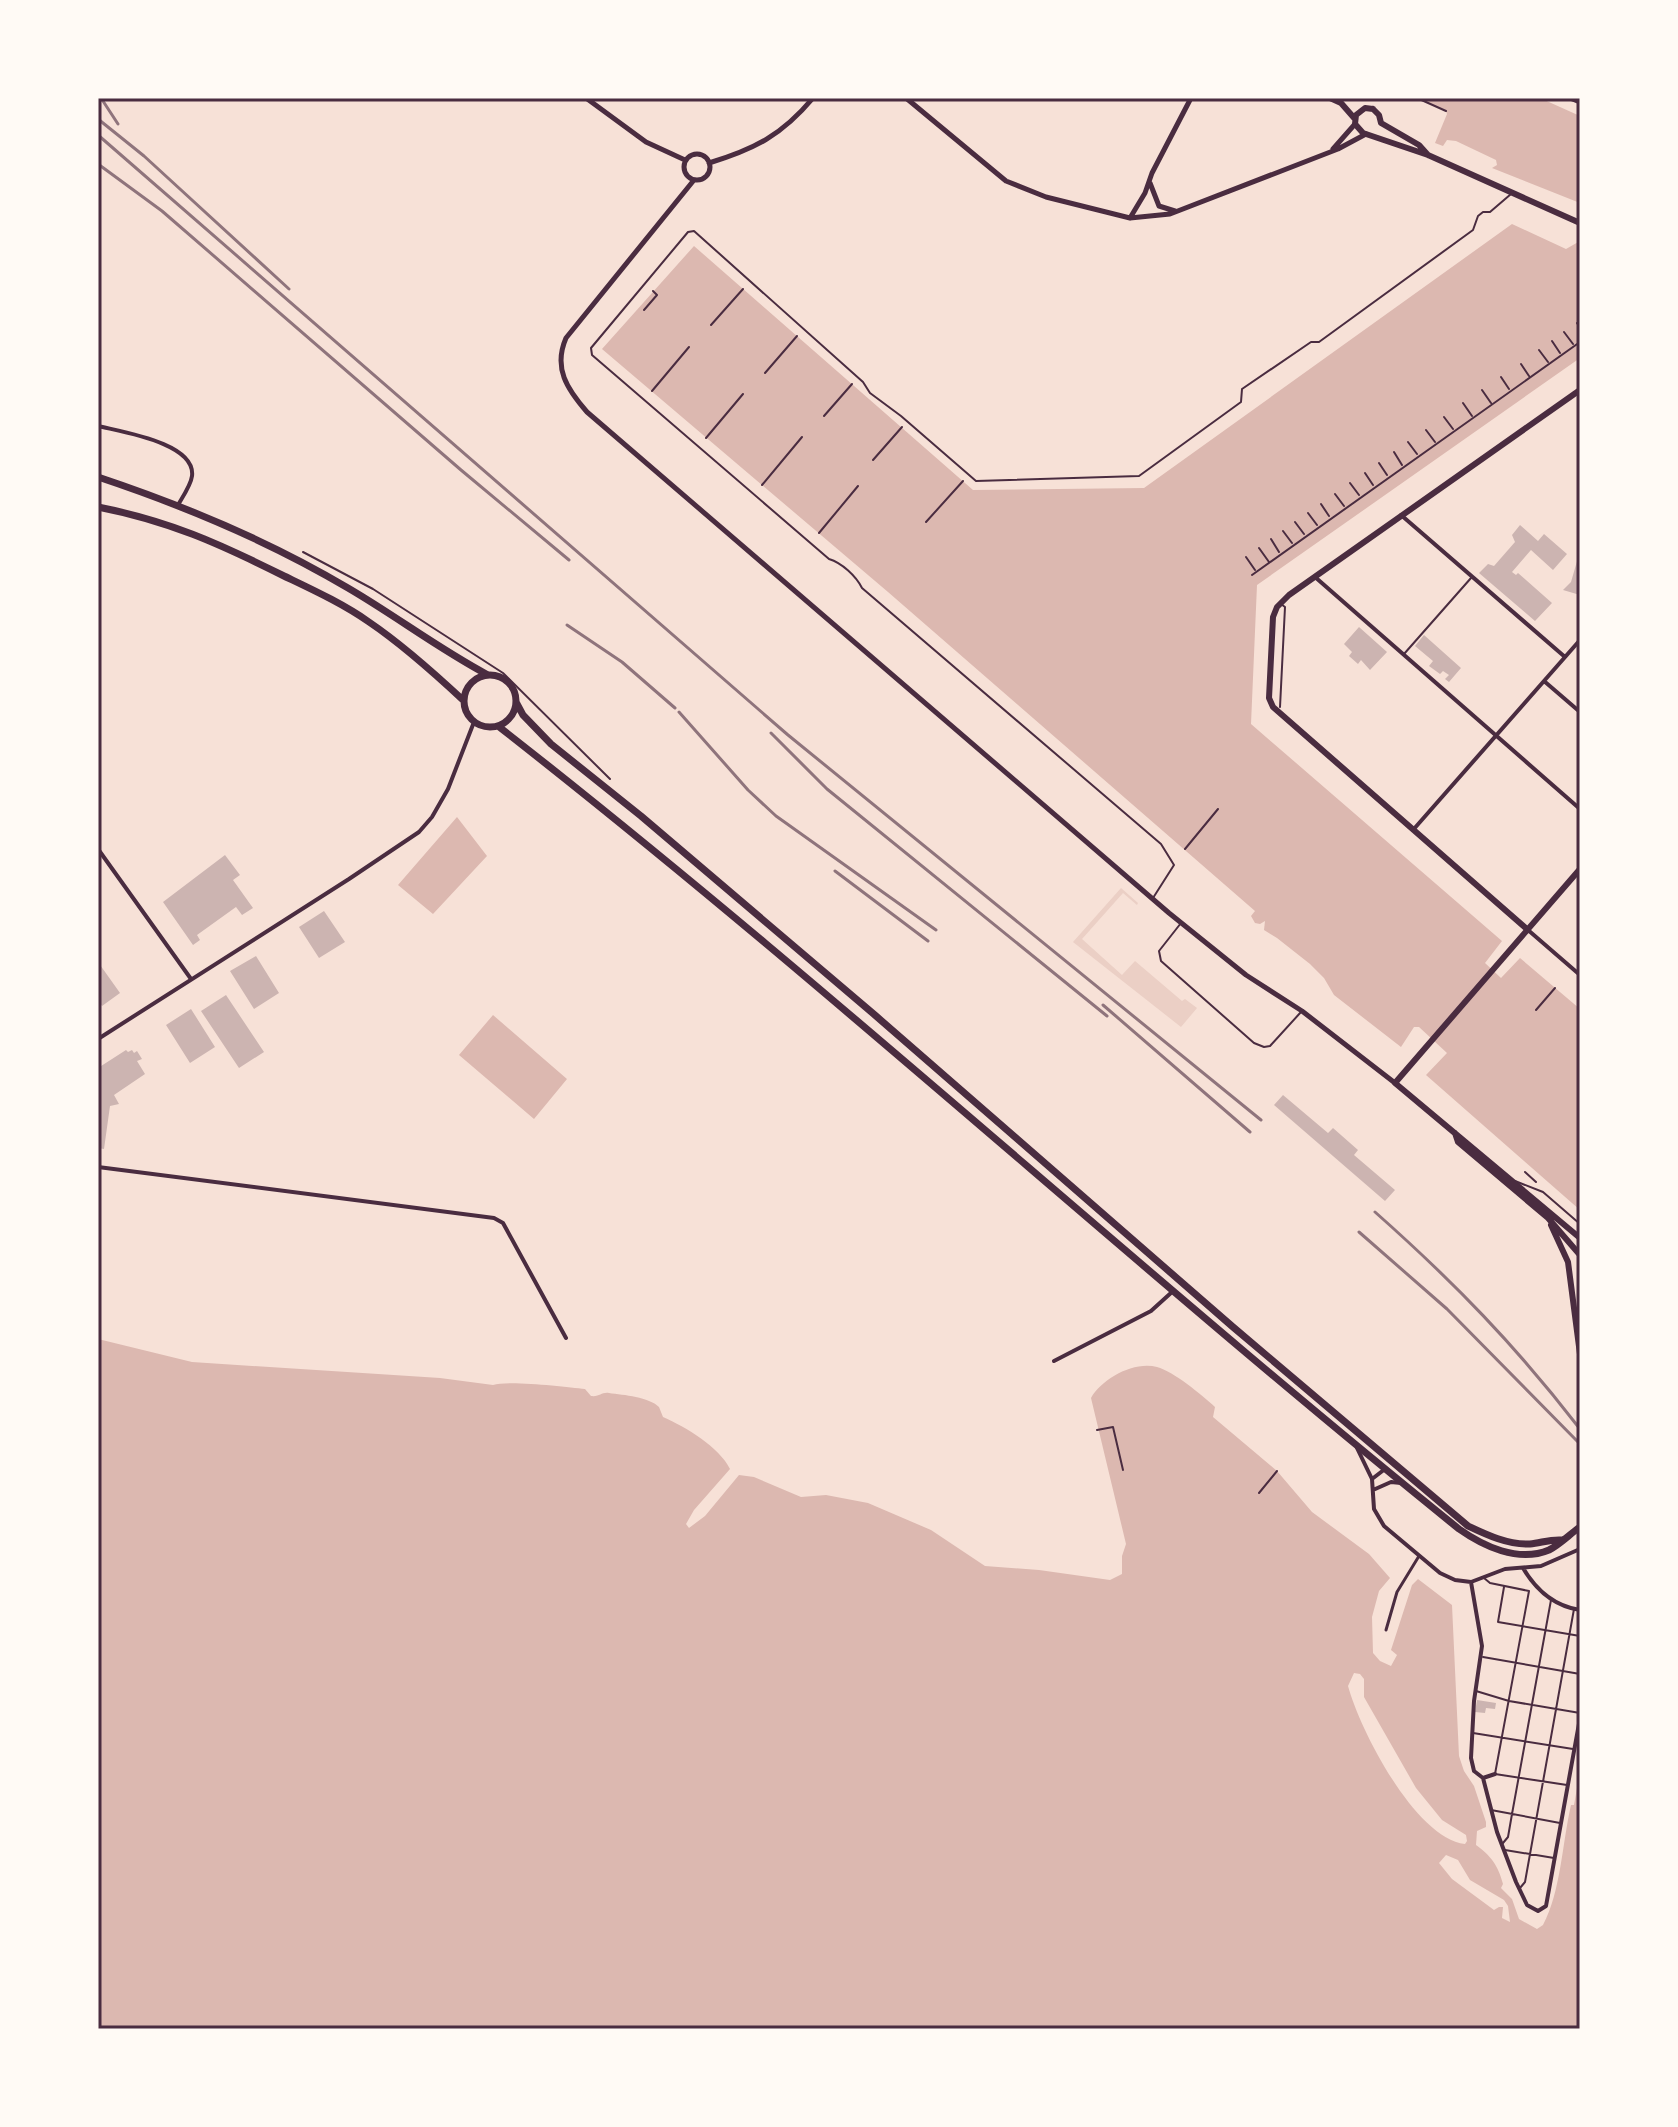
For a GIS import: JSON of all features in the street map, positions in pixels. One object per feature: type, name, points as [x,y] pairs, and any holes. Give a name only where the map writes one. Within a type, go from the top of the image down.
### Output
[{"type":"main road","points":[[1334,98],[1359,131],[1428,155],[1580,223]]},
{"type":"main road","points":[[1373,109],[1378,98]]},
{"type":"main road","points":[[1355,122],[1362,109],[1373,109],[1381,123],[1419,145],[1428,155]]},
{"type":"main road","points":[[1368,134],[1381,123]]},
{"type":"main road","points":[[1528,930],[1277,712],[1271,702],[1273,617],[1280,603],[1315,577],[1580,390]]},
{"type":"main road","points":[[98,477],[178,505],[281,550],[349,588],[436,646],[488,675],[505,680],[513,690],[523,715],[551,744],[853,996],[1468,1526],[1492,1537],[1529,1544],[1562,1540]]},
{"type":"main road","points":[[98,507],[172,525],[209,539],[320,594],[380,630],[423,663],[463,700],[466,712],[474,722],[485,727],[498,726],[508,719],[516,702]]},
{"type":"main road","points":[[463,700],[471,683],[488,675]]},
{"type":"main road","points":[[498,726],[738,920],[1172,1291],[1472,1538],[1498,1550],[1517,1554],[1536,1553],[1550,1550],[1580,1527]]},
{"type":"main road","points":[[1580,869],[1395,1083],[1580,1238]]},
{"type":"main road","points":[[1454,1131],[1458,1142],[1548,1218],[1580,1255]]},
{"type":"main road","points":[[1548,1218],[1568,1262],[1580,1354]]},
{"type":"main road","points":[[1572,1232],[1580,1245]]},
{"type":"main road","points":[[1172,1291],[1182,1281]]},
{"type":"street","points":[[586,98],[646,142],[685,160],[698,154],[709,163]]},
{"type":"street","points":[[709,163],[769,140],[813,98]]},
{"type":"street","points":[[906,98],[1006,181],[1046,197],[1130,218],[1158,217],[1177,211],[1368,134]]},
{"type":"street","points":[[1130,218],[1191,98]]},
{"type":"street","points":[[1570,98],[1580,102]]},
{"type":"street","points":[[1333,149],[1355,122]]},
{"type":"street","points":[[685,160],[684,170],[694,180],[708,174],[709,163]]},
{"type":"street","points":[[694,180],[566,338],[560,356],[567,387],[587,412],[1152,899],[1246,975],[1302,1011],[1395,1083]]},
{"type":"street","points":[[1150,182],[1159,206],[1177,211]]},
{"type":"street","points":[[98,426],[178,450],[188,459],[192,477],[178,505]]},
{"type":"street","points":[[1401,515],[1565,657]]},
{"type":"street","points":[[1315,577],[1580,809]]},
{"type":"street","points":[[1413,830],[1580,640]]},
{"type":"street","points":[[1544,681],[1580,712]]},
{"type":"street","points":[[98,1039],[401,846],[432,817],[474,722]]},
{"type":"street","points":[[98,849],[191,979]]},
{"type":"street","points":[[1528,930],[1580,975]]},
{"type":"street","points":[[98,1167],[494,1218],[503,1223],[566,1338]]},
{"type":"street","points":[[1054,1361],[1151,1311],[1172,1291]]},
{"type":"street","points":[[1355,1443],[1372,1479],[1374,1509],[1384,1526],[1440,1573],[1455,1580],[1471,1582],[1505,1569],[1541,1566],[1580,1549]]},
{"type":"street","points":[[1372,1479],[1392,1461]]},
{"type":"street","points":[[1373,1490],[1387,1475],[1386,1468]]},
{"type":"street","points":[[1380,1485],[1402,1483]]},
{"type":"street","points":[[1386,1630],[1397,1592],[1419,1556]]},
{"type":"street","points":[[1523,1568],[1531,1581],[1551,1600],[1577,1609]]},
{"type":"street","points":[[1471,1582],[1479,1619],[1482,1656],[1472,1733],[1474,1771],[1483,1778],[1490,1810],[1520,1889],[1527,1905],[1533,1909],[1543,1910],[1546,1906],[1580,1716]]},
{"type":"street","points":[[1483,1778],[1495,1774]]},
{"type":"lane","points":[[1152,899],[1174,865],[1161,844],[862,588],[858,580],[829,559],[592,355],[594,342],[688,232],[694,231],[863,382],[870,393],[976,481],[1139,476],[1241,402],[1242,389],[1311,342],[1319,342],[1473,230],[1478,216],[1490,212],[1512,193]]},
{"type":"lane","points":[[1404,655],[1472,577]]},
{"type":"lane","points":[[1277,712],[1281,704],[1285,607],[1280,603]]},
{"type":"lane","points":[[1181,922],[1159,951],[1161,961],[1254,1043],[1270,1046],[1302,1011]]},
{"type":"lane","points":[[1513,1181],[1543,1192],[1580,1224]]},
{"type":"lane","points":[[1484,1577],[1490,1583],[1529,1591],[1495,1774],[1568,1785]]},
{"type":"lane","points":[[1504,1586],[1498,1622],[1580,1636]]},
{"type":"lane","points":[[1551,1600],[1504,1847],[1555,1859]]},
{"type":"lane","points":[[1520,1889],[1525,1882],[1569,1634],[1577,1609]]},
{"type":"lane","points":[[1482,1656],[1580,1674]]},
{"type":"lane","points":[[1476,1691],[1580,1716]]},
{"type":"lane","points":[[1472,1733],[1574,1749]]},
{"type":"lane","points":[[1490,1810],[1561,1823]]},
{"type":"path","points":[[1417,98],[1446,111]]},
{"type":"path","points":[[711,325],[743,289]]},
{"type":"path","points":[[644,310],[657,295],[653,291]]},
{"type":"path","points":[[1577,323],[1580,328]]},
{"type":"path","points":[[1564,332],[1574,346]]},
{"type":"path","points":[[765,373],[797,336]]},
{"type":"path","points":[[1552,341],[1561,355]]},
{"type":"path","points":[[1252,575],[1580,342]]},
{"type":"path","points":[[652,391],[689,347]]},
{"type":"path","points":[[1539,350],[1549,363]]},
{"type":"path","points":[[1521,364],[1530,377]]},
{"type":"path","points":[[1501,377],[1510,391]]},
{"type":"path","points":[[824,416],[852,384]]},
{"type":"path","points":[[1482,390],[1492,404]]},
{"type":"path","points":[[706,438],[743,394]]},
{"type":"path","points":[[1463,403],[1473,417]]},
{"type":"path","points":[[1444,417],[1454,430]]},
{"type":"path","points":[[873,460],[902,427]]},
{"type":"path","points":[[1426,430],[1436,443]]},
{"type":"path","points":[[762,485],[802,437]]},
{"type":"path","points":[[1408,442],[1418,456]]},
{"type":"path","points":[[1394,452],[1403,466]]},
{"type":"path","points":[[1379,463],[1388,477]]},
{"type":"path","points":[[1365,473],[1374,487]]},
{"type":"path","points":[[926,522],[963,481]]},
{"type":"path","points":[[1350,483],[1360,497]]},
{"type":"path","points":[[819,533],[858,486]]},
{"type":"path","points":[[1335,494],[1345,507]]},
{"type":"path","points":[[1321,504],[1330,518]]},
{"type":"path","points":[[1308,513],[1318,527]]},
{"type":"path","points":[[1295,522],[1305,536]]},
{"type":"path","points":[[1283,531],[1293,545]]},
{"type":"path","points":[[1271,539],[1281,554]]},
{"type":"path","points":[[1259,548],[1269,562]]},
{"type":"path","points":[[1246,557],[1256,572]]},
{"type":"path","points":[[1185,849],[1218,809]]},
{"type":"path","points":[[1536,1010],[1555,988]]},
{"type":"path","points":[[1097,1430],[1113,1427],[1123,1470]]},
{"type":"path","points":[[1259,1493],[1277,1471]]},
{"type":"shaded area","points":[[1417,98],[1540,98],[1580,116],[1580,203],[1492,168],[1497,165],[1496,160],[1456,141],[1447,140],[1443,146],[1435,143],[1446,111]]},
{"type":"shaded area","points":[[1512,224],[1566,249],[1580,241],[1580,358],[1257,585],[1251,724],[1502,941],[1485,963],[1501,978],[1520,958],[1580,1009],[1580,1210],[1426,1075],[1447,1053],[1419,1027],[1414,1027],[1401,1047],[1334,995],[1324,978],[1310,964],[1264,930],[1265,921],[1255,923],[1251,916],[1255,911],[602,349],[694,246],[973,490],[1144,488]]},
{"type":"shaded area","points":[[457,817],[487,856],[433,914],[398,885]]},
{"type":"shaded area","points":[[1121,888],[1137,905],[1123,893],[1082,939],[1122,975],[1135,961],[1182,1001],[1185,999],[1197,1008],[1181,1027],[1073,942]]},
{"type":"shaded area","points":[[493,1015],[567,1079],[534,1119],[459,1055]]},
{"type":"shaded area","points":[[98,1339],[192,1362],[440,1378],[493,1385],[538,1384],[585,1389],[591,1396],[606,1393],[636,1397],[655,1404],[663,1417],[701,1438],[730,1469],[694,1510],[686,1524],[689,1528],[705,1516],[739,1475],[754,1477],[801,1497],[826,1495],[868,1503],[931,1530],[985,1566],[1110,1580],[1122,1574],[1126,1544],[1091,1398],[1110,1378],[1128,1369],[1148,1366],[1164,1369],[1215,1407],[1213,1417],[1277,1471],[1312,1512],[1369,1554],[1390,1578],[1379,1591],[1372,1617],[1373,1653],[1380,1661],[1391,1666],[1397,1655],[1391,1650],[1412,1585],[1418,1579],[1452,1605],[1459,1756],[1474,1786],[1486,1822],[1486,1827],[1477,1831],[1476,1845],[1496,1866],[1503,1884],[1501,1888],[1512,1899],[1519,1919],[1537,1929],[1543,1925],[1554,1897],[1580,1771],[1580,2029],[98,2029]],"holes":[[[1354,1673],[1364,1679],[1364,1697],[1416,1788],[1442,1820],[1466,1835],[1465,1844],[1446,1837],[1427,1823],[1392,1779],[1354,1705],[1348,1686]],[[1446,1855],[1458,1860],[1470,1880],[1504,1900],[1510,1922],[1502,1918],[1503,1907],[1494,1910],[1452,1879],[1439,1863]]]},
{"type":"building","points":[[1520,525],[1538,541],[1544,534],[1567,554],[1553,570],[1531,550],[1512,572],[1518,573],[1552,603],[1535,621],[1479,573],[1488,564],[1494,566],[1515,542],[1512,535]]},
{"type":"building","points":[[1580,551],[1580,595],[1563,590],[1571,582]]},
{"type":"building","points":[[1359,627],[1387,652],[1370,670],[1361,660],[1358,664],[1349,656],[1352,652],[1344,644]]},
{"type":"building","points":[[1424,635],[1461,668],[1449,682],[1445,679],[1449,675],[1443,671],[1440,674],[1429,666],[1433,661],[1415,646]]},
{"type":"building","points":[[225,855],[240,875],[233,880],[253,908],[242,915],[236,907],[197,935],[200,940],[193,945],[163,902]]},
{"type":"building","points":[[324,911],[345,942],[319,958],[299,927]]},
{"type":"building","points":[[256,956],[279,993],[254,1009],[230,971]]},
{"type":"building","points":[[98,962],[120,993],[102,1006],[98,1001]]},
{"type":"building","points":[[226,995],[264,1052],[239,1068],[201,1011]]},
{"type":"building","points":[[191,1009],[215,1047],[190,1063],[166,1025]]},
{"type":"building","points":[[126,1050],[137,1051],[142,1059],[137,1061],[145,1074],[114,1095],[119,1104],[110,1106],[104,1149],[98,1148],[98,1068]]},
{"type":"building","points":[[1283,1095],[1328,1133],[1333,1128],[1358,1150],[1354,1155],[1395,1190],[1385,1201],[1274,1105]]},
{"type":"building","points":[[1477,1700],[1496,1703],[1495,1709],[1486,1708],[1485,1713],[1475,1712]]},
{"type":"railway","points":[[101,98],[118,124]]},
{"type":"railway","points":[[98,119],[144,156],[289,289]]},
{"type":"railway","points":[[98,135],[788,735],[1261,1120]]},
{"type":"railway","points":[[98,164],[162,211],[569,560]]},
{"type":"railway","points":[[567,625],[622,662],[675,708]]},
{"type":"railway","points":[[679,712],[748,790],[776,816],[936,930]]},
{"type":"railway","points":[[771,733],[827,789],[1107,1016]]},
{"type":"railway","points":[[835,871],[928,941]]},
{"type":"railway","points":[[1103,1005],[1250,1132]]},
{"type":"railway","points":[[1375,1212],[1483,1316],[1580,1429]]},
{"type":"railway","points":[[1359,1232],[1447,1309],[1580,1444]]}]
